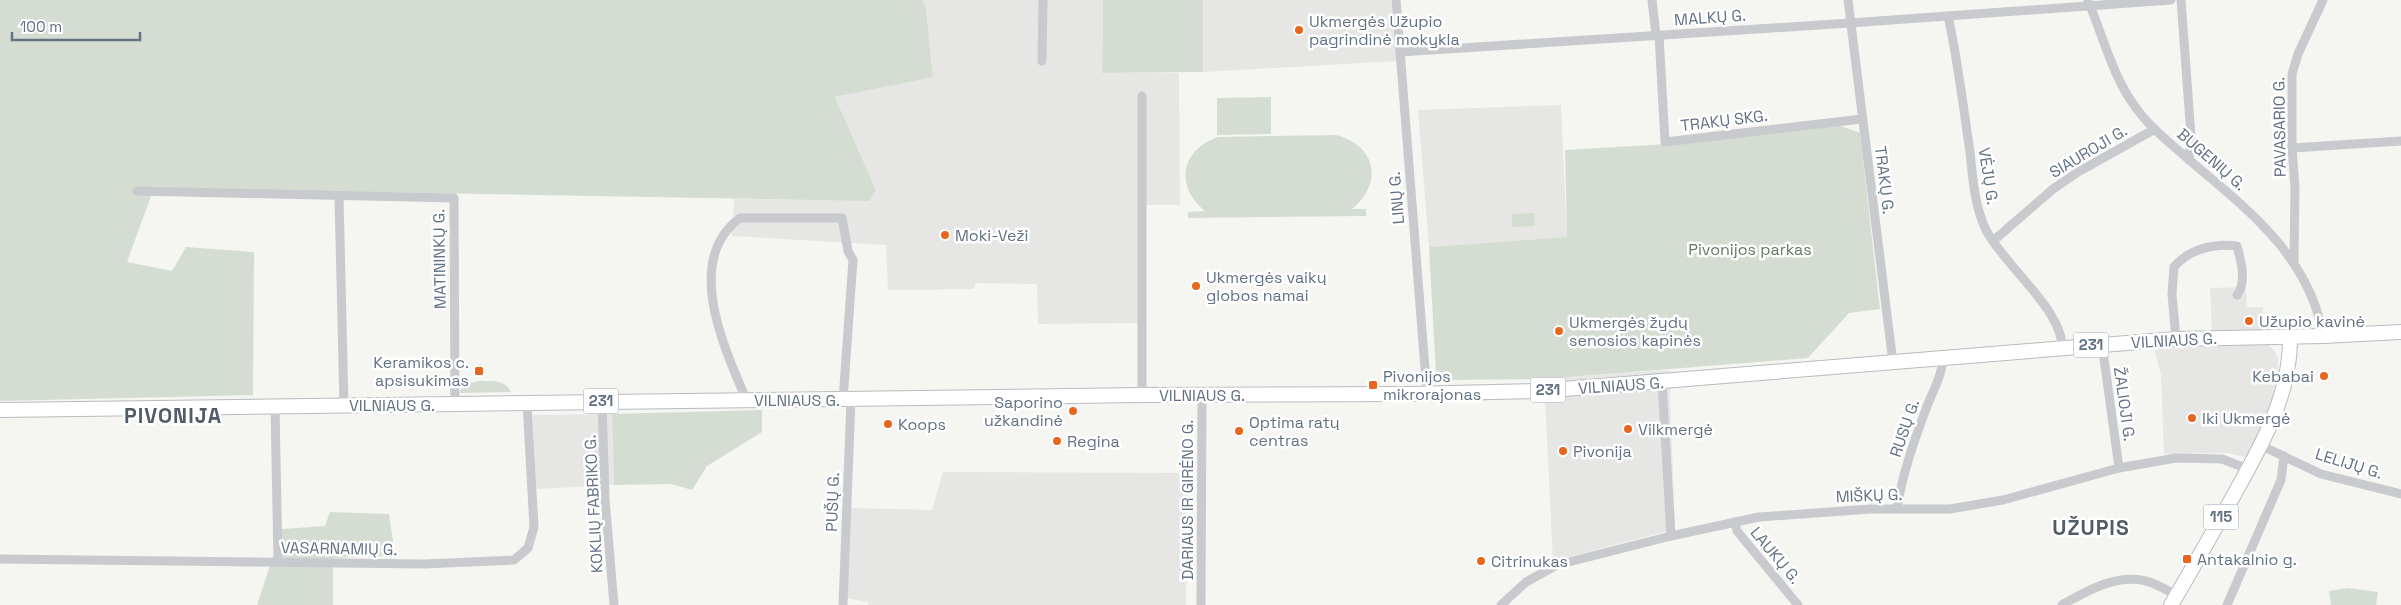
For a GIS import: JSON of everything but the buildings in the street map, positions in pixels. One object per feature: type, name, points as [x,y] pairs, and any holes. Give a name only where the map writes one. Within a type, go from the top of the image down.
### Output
[{"type":"main road","name":"VILNIAUS G.","points":[[0,410],[1142,395],[1427,394],[1540,391],[1893,363],[2102,344],[2176,339],[2323,336],[2401,332]]},
{"type":"main road","name":"115","points":[[2174,600],[2262,446],[2280,398],[2290,351],[2290,337]]},
{"type":"street","points":[[1042,61],[1043,0]]},
{"type":"street","name":"LINŲ G.","points":[[1396,0],[1427,394]]},
{"type":"street","points":[[1652,0],[1657,35]]},
{"type":"street","name":"TRAKŲ G.","points":[[1848,0],[1893,363]]},
{"type":"street","name":"MALKŲ G.","points":[[1400,52],[1850,23],[2089,3],[2171,0]]},
{"type":"street","points":[[2181,0],[2191,136],[2189,160]]},
{"type":"street","name":"PAVASARIO G.","points":[[2294,261],[2295,188],[2292,148],[2292,74],[2298,54],[2323,0]]},
{"type":"street","name":"BUGENIŲ G.","points":[[2089,3],[2133,105],[2155,129],[2189,160],[2259,219],[2294,261],[2316,305],[2323,336]]},
{"type":"street","name":"VĖJŲ G.","points":[[1948,16],[1955,49],[1977,210],[1993,241],[2047,311],[2059,330],[2062,347]]},
{"type":"street","name":"TRAKŲ SKG.","points":[[1657,35],[1665,142],[1862,119]]},
{"type":"street","points":[[1142,96],[1142,395]]},
{"type":"street","name":"SIAUROJI G.","points":[[1993,241],[2053,189],[2078,172],[2155,129]]},
{"type":"street","points":[[2292,148],[2401,141]]},
{"type":"street","name":"MATININKŲ G.","points":[[137,191],[454,198],[455,404]]},
{"type":"street","points":[[339,196],[344,405]]},
{"type":"street","name":"PUŠŲ G.","points":[[747,401],[726,353],[714,309],[711,261],[715,249],[728,227],[740,218],[842,218],[848,251],[853,260],[847,400],[843,605]]},
{"type":"street","points":[[2176,339],[2172,294],[2174,267],[2190,253],[2217,246],[2237,246],[2241,262],[2242,284],[2237,295]]},
{"type":"street","name":"ŽALIOJI G.","points":[[2102,344],[2118,468]]},
{"type":"street","name":"RUSŲ G.","points":[[1897,509],[1905,474],[1940,374],[1942,358]]},
{"type":"street","points":[[1662,382],[1671,536]]},
{"type":"street","name":"DARIAUS IR GIRĖNO G.","points":[[1201,605],[1202,396]]},
{"type":"street","name":"KOKLIŲ FABRIKO G.","points":[[602,402],[606,499],[614,605]]},
{"type":"street","name":"VASARNAMIŲ G.","points":[[0,559],[424,564],[514,560],[528,548],[534,527],[527,403]]},
{"type":"street","points":[[275,406],[278,562]]},
{"type":"street","name":"LELIJŲ G.","points":[[2262,446],[2321,474],[2401,494]]},
{"type":"street","points":[[2227,605],[2281,480],[2284,456]]},
{"type":"street","name":"MIŠKŲ G.","points":[[1501,605],[1526,582],[1558,565],[1671,536],[1735,522],[1798,512],[1950,509],[2003,500],[2153,460],[2200,457],[2222,460],[2248,469]]},
{"type":"street","name":"LAUKŲ G.","points":[[1735,522],[1737,531],[1798,605]]},
{"type":"street","points":[[2062,605],[2094,587],[2137,579],[2152,583],[2174,600]]},
{"type":"shaded area","points":[[922,0],[1103,0],[1102,73],[1179,73],[1180,205],[1138,205],[1138,323],[1038,324],[1037,284],[976,283],[973,289],[888,290],[886,245],[732,236],[734,199],[869,200],[876,190],[835,97],[933,76],[926,8]]},
{"type":"shaded area","name":"Ukmergės Užupio pagrindinė mokykla","points":[[1203,0],[1391,0],[1398,61],[1203,72]]},
{"type":"shaded area","points":[[1561,105],[1567,237],[1429,247],[1418,110]]},
{"type":"shaded area","points":[[2246,287],[2247,307],[2263,307],[2264,330],[2212,331],[2210,288]]},
{"type":"shaded area","points":[[2269,345],[2274,350],[2278,358],[2278,369],[2270,413],[2250,458],[2227,453],[2164,454],[2161,375],[2154,348]]},
{"type":"shaded area","points":[[1669,370],[1675,529],[1553,561],[1544,379]]},
{"type":"shaded area","points":[[612,414],[614,485],[536,489],[533,415]]},
{"type":"shaded area","points":[[943,472],[1188,473],[1186,605],[868,605],[868,602],[846,598],[851,508],[932,510]]},
{"type":"green space","points":[[0,0],[922,0],[926,8],[933,77],[835,97],[876,190],[869,201],[154,188],[127,262],[172,271],[186,247],[254,252],[253,395],[0,401]]},
{"type":"green space","points":[[1103,0],[1203,0],[1203,72],[1102,73]]},
{"type":"green space","points":[[1271,97],[1271,134],[1217,135],[1217,98]]},
{"type":"green space","name":"Pivonijos parkas","points":[[1838,125],[1860,133],[1880,309],[1849,313],[1808,358],[1544,379],[1446,380],[1436,374],[1429,247],[1567,237],[1565,150],[1667,144]]},
{"type":"green space","points":[[1336,135],[1360,147],[1367,156],[1371,166],[1372,177],[1369,188],[1352,209],[1366,209],[1366,216],[1188,218],[1188,212],[1205,211],[1195,201],[1189,191],[1186,170],[1189,160],[1205,143],[1218,137]]},
{"type":"green space","points":[[1534,213],[1535,226],[1512,227],[1512,214]]},
{"type":"green space","points":[[479,381],[501,383],[511,392],[460,393],[462,385]]},
{"type":"green space","points":[[762,410],[762,432],[707,466],[692,490],[671,484],[614,485],[612,414]]},
{"type":"green space","points":[[330,512],[389,514],[393,541],[390,556],[333,558],[333,605],[257,605],[282,529],[325,526]]},
{"type":"green space","points":[[2348,588],[2378,592],[2376,605],[2331,605],[2329,591]]},
{"type":"place","name":"Ukmergės Užupio pagrindinė mokykla","points":[[1299,30]]},
{"type":"place","name":"Moki-Veži","points":[[945,235]]},
{"type":"place","name":"Ukmergės vaikų globos namai","points":[[1196,286]]},
{"type":"place","name":"Užupio kavinė","points":[[2249,321]]},
{"type":"place","name":"Ukmergės žydų senosios kapinės","points":[[1559,331]]},
{"type":"place","name":"Keramikos c. apsisukimas","points":[[479,371]]},
{"type":"place","name":"Kebabai","points":[[2324,376]]},
{"type":"place","name":"Pivonijos mikrorajonas","points":[[1373,385]]},
{"type":"place","name":"Saporino užkandinė","points":[[1073,411]]},
{"type":"place","name":"Iki Ukmergė","points":[[2192,418]]},
{"type":"place","name":"Koops","points":[[888,424]]},
{"type":"place","name":"Vilkmergė","points":[[1628,429]]},
{"type":"place","name":"Optima ratų centras","points":[[1239,431]]},
{"type":"place","name":"Regina","points":[[1057,441]]},
{"type":"place","name":"Pivonija","points":[[1563,451]]},
{"type":"place","name":"Antakalnio g.","points":[[2187,559]]},
{"type":"place","name":"Citrinukas","points":[[1481,561]]},
{"type":"district","name":"PIVONIJA","points":[[173,416]]},
{"type":"district","name":"UŽUPIS","points":[[2091,528]]}]
